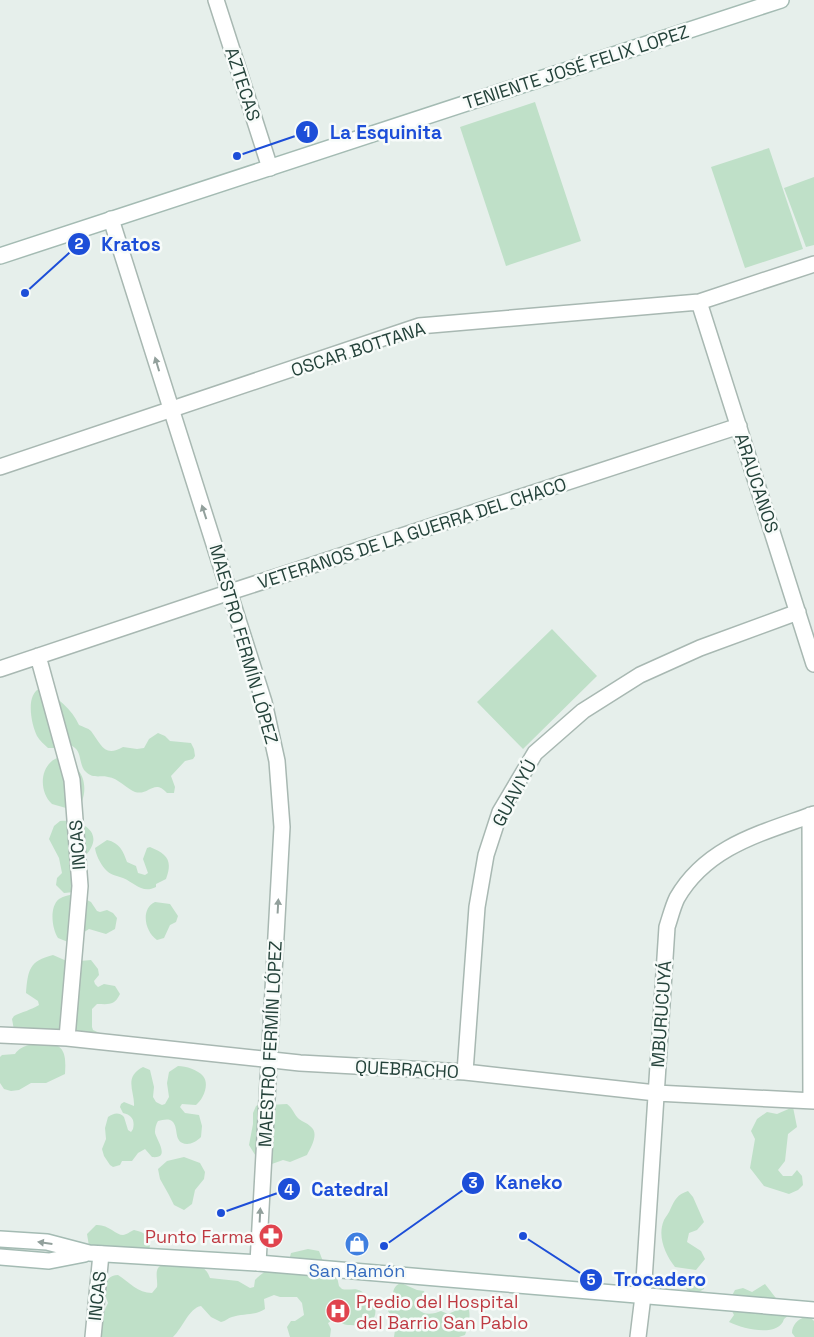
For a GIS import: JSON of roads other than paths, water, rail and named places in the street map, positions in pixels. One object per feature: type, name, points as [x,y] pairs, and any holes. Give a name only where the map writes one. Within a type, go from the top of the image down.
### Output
[{"type":"street","name":"AZTECAS","points":[[216,0],[270,168]]},
{"type":"street","name":"TENIENTE JOSÉ FELIX LOPEZ","points":[[0,256],[782,0]]},
{"type":"street","name":"MAESTRO FERMÍN LÓPEZ","points":[[112,220],[230,592],[264,702],[273,739],[282,826],[258,1263]]},
{"type":"street","name":"OSCAR BOTTANA","points":[[0,467],[419,326],[700,302],[814,264]]},
{"type":"street","name":"ARAUCANOS","points":[[700,302],[814,664]]},
{"type":"street","name":"VETERANOS DE LA GUERRA DEL CHACO","points":[[0,669],[739,426]]},
{"type":"street","name":"GUAVIYÚ","points":[[465,1072],[477,907],[486,855],[500,812],[535,754],[583,711],[640,675],[700,648],[798,612]]},
{"type":"street","name":"INCAS","points":[[38,656],[72,780],[80,886],[67,1038]]},
{"type":"street","name":"MBURUCUYÁ","points":[[638,1337],[643,1296],[667,927],[677,899],[702,866],[724,851],[754,836],[812,814]]},
{"type":"street","points":[[812,814],[812,1101]]},
{"type":"street","name":"QUEBRACHO","points":[[0,1035],[67,1038],[300,1063],[465,1072],[656,1092],[812,1101]]},
{"type":"street","points":[[0,1239],[47,1242],[95,1254],[258,1263],[814,1310]]},
{"type":"street","name":"INCAS","points":[[93,1337],[95,1254]]},
{"type":"street","points":[[0,1257],[49,1261],[95,1254]]},
{"type":"place","name":"La Esquinita","points":[[237,156]]},
{"type":"place","name":"Kratos","points":[[25,293]]},
{"type":"place","name":"Catedral","points":[[221,1213]]},
{"type":"place","name":"Punto Farma","points":[[271,1236]]},
{"type":"place","name":"Trocadero","points":[[523,1236]]},
{"type":"place","name":"San Ramón","points":[[357,1244]]},
{"type":"place","name":"Kaneko","points":[[384,1246]]},
{"type":"place","name":"Predio del Hospital del Barrio San Pablo","points":[[338,1311]]}]
